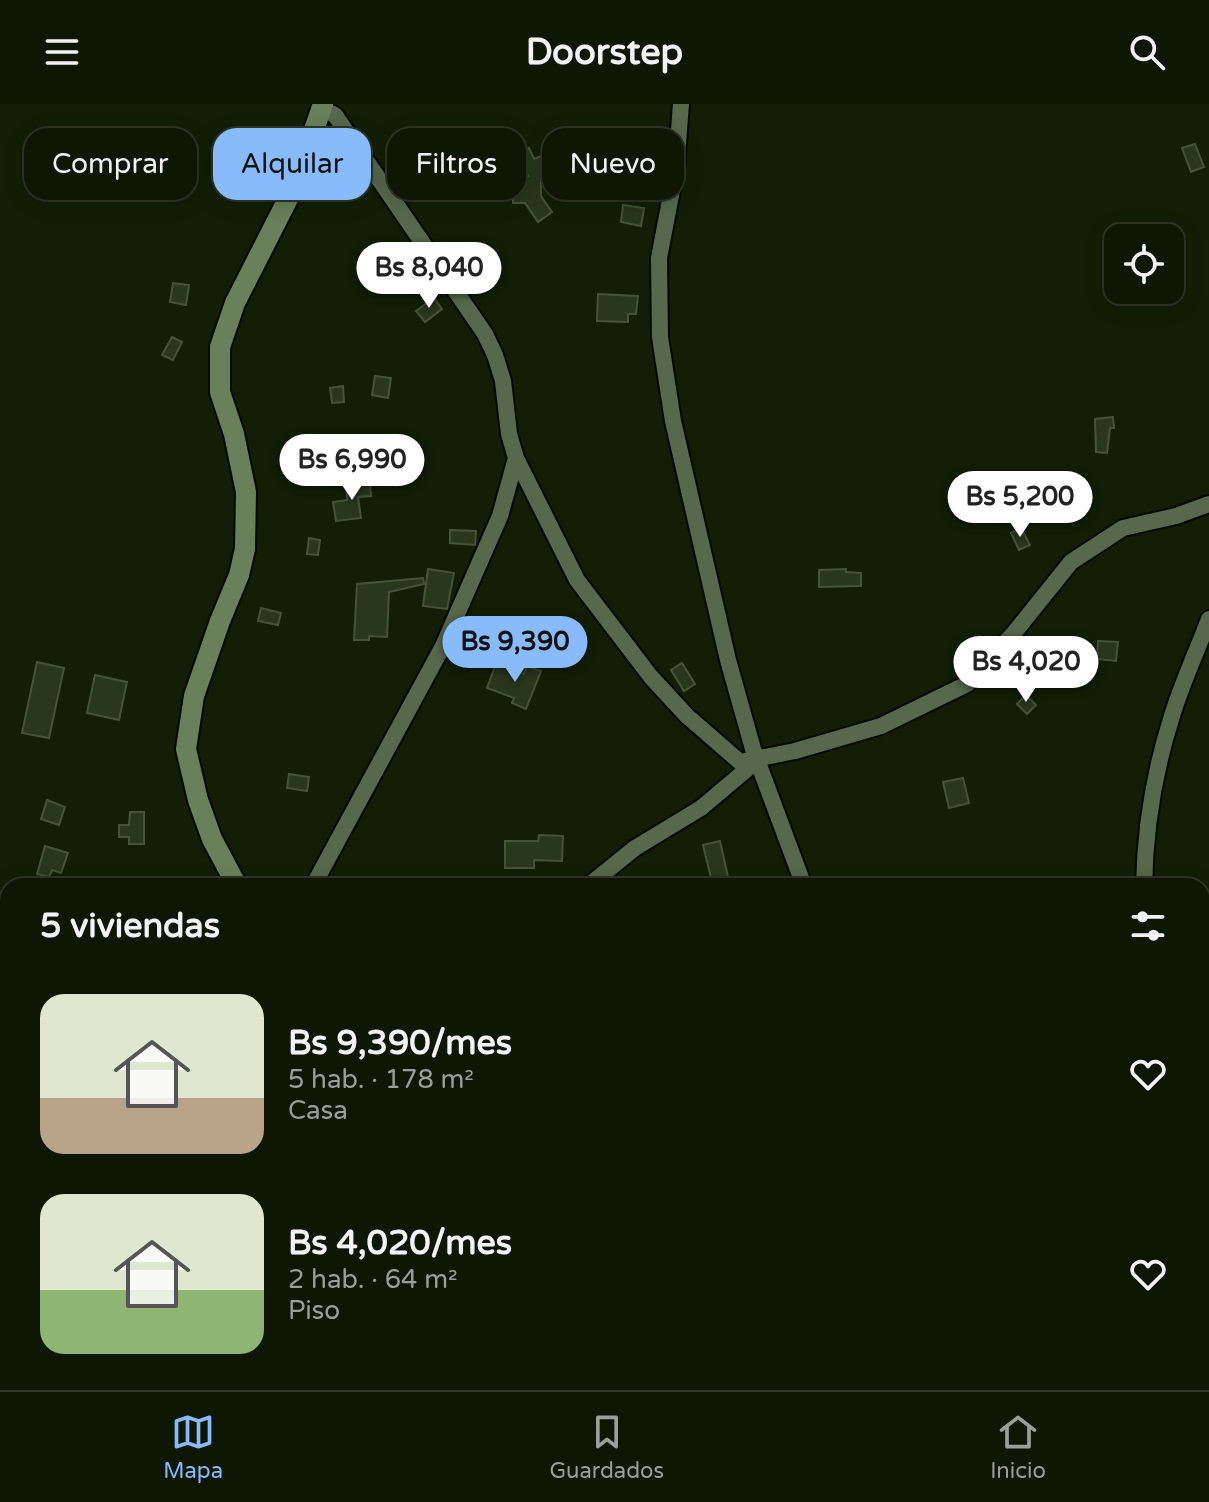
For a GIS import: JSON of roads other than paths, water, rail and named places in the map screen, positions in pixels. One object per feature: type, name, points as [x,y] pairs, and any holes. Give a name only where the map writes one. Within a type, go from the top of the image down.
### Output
[{"type":"main road","points":[[233,878],[212,839],[198,800],[186,749],[194,696],[239,575],[245,549],[246,492],[234,434],[220,392],[220,347],[235,303],[294,187],[322,106]]},
{"type":"street","points":[[681,104],[676,169],[659,258],[660,337],[673,421],[728,660],[758,760],[801,878]]},
{"type":"street","points":[[322,106],[335,115],[485,334],[503,381],[509,434],[516,458],[577,580],[651,677],[687,716],[740,762],[758,760],[881,726],[967,684],[1014,633],[1071,562],[1123,528],[1176,516],[1209,504]]},
{"type":"street","points":[[317,878],[443,646],[500,516],[516,458]]},
{"type":"street","points":[[1144,878],[1145,836],[1158,769],[1172,716],[1209,619]]},
{"type":"street","points":[[598,878],[635,848],[701,808],[758,760]]}]
